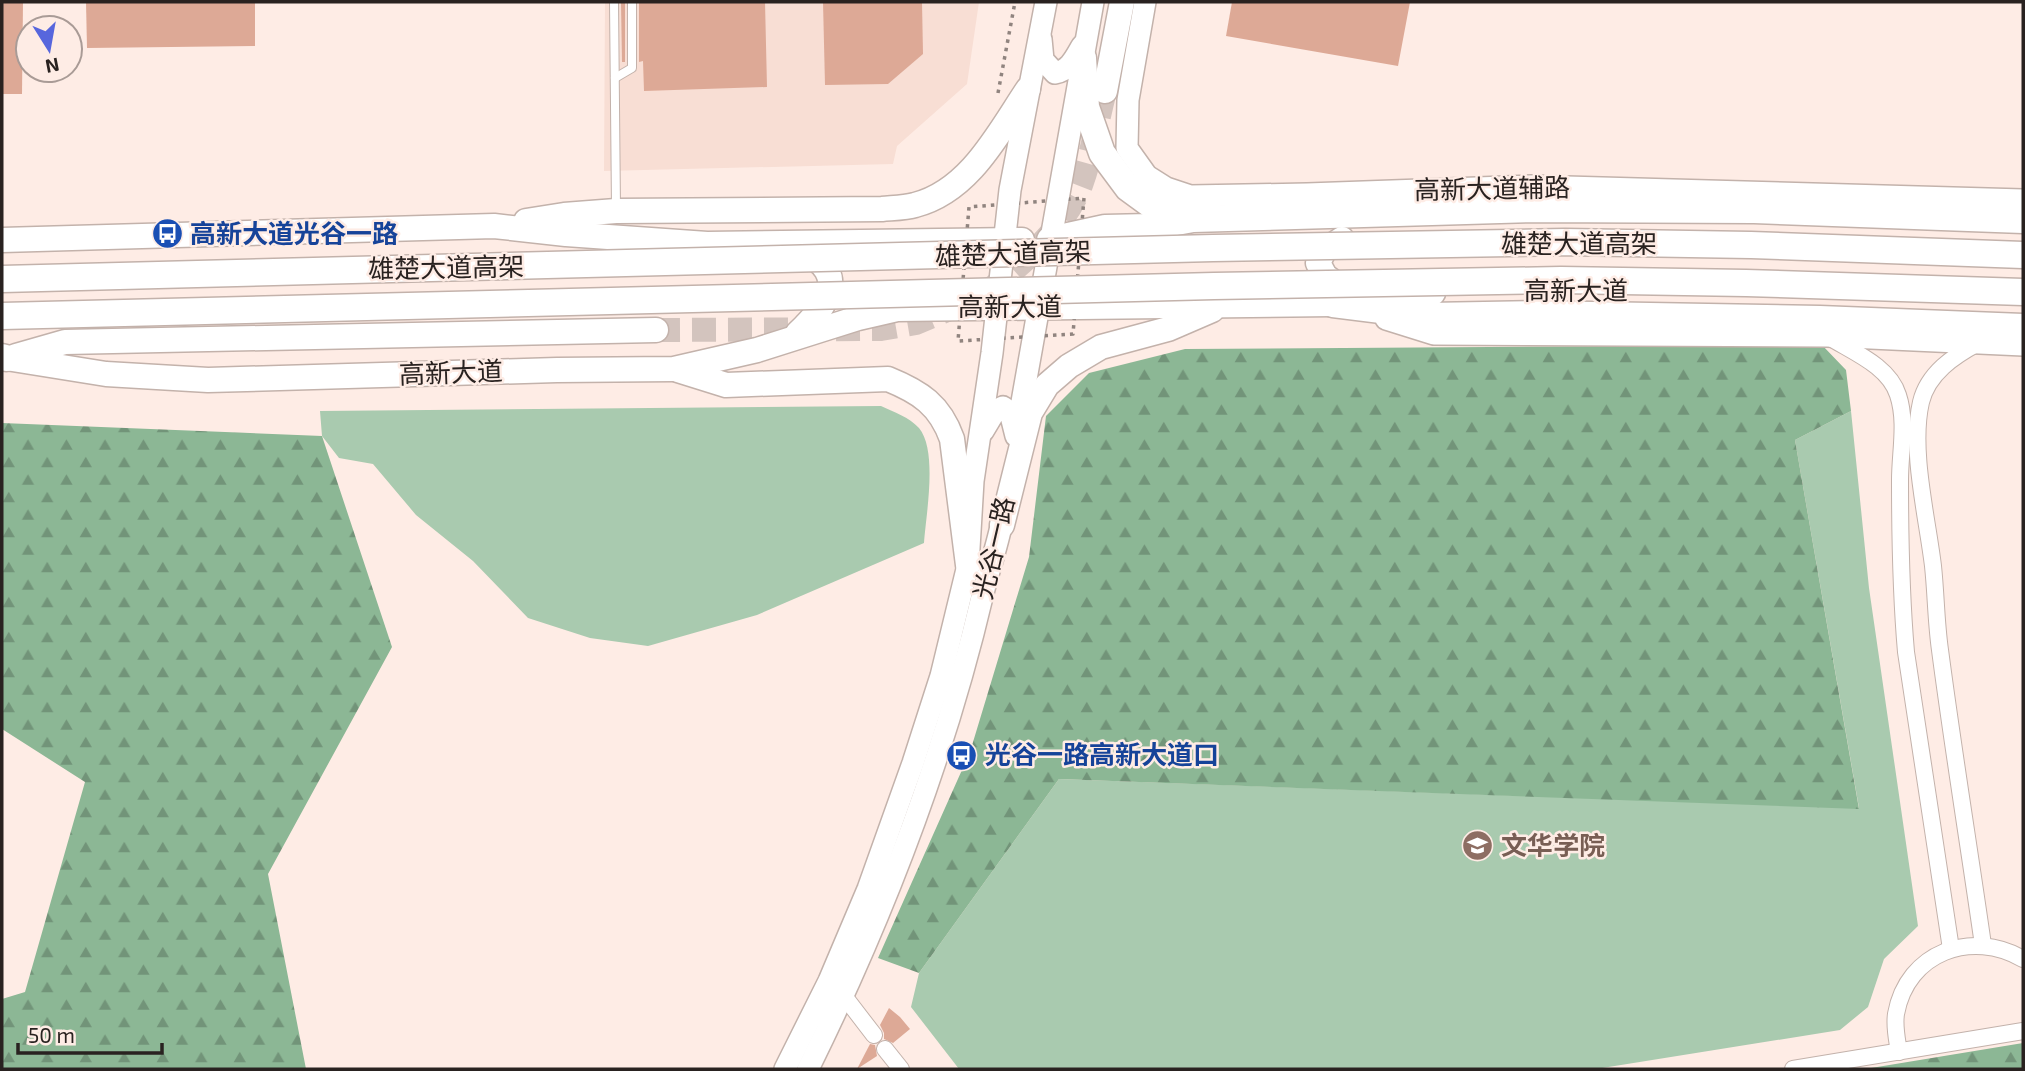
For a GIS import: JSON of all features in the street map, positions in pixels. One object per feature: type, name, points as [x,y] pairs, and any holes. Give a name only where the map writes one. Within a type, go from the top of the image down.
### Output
[{"type":"highway","points":[[1085,48],[1086,107],[1102,153],[1128,188],[1154,207],[1193,219]]},
{"type":"highway","points":[[1050,240],[1105,228],[1149,227],[1193,219],[1532,209],[1754,209],[2023,220]]},
{"type":"highway","name":"雄楚大道高架","points":[[2,279],[1213,248],[1565,243],[1765,245],[2023,256]]},
{"type":"highway","name":"雄楚大道高架","points":[[2,316],[1562,280],[2023,292]]},
{"type":"highway","points":[[1333,304],[1429,316],[1535,314],[1820,319],[2023,327]]},
{"type":"main road","name":"光谷一路","points":[[785,1069],[829,981],[868,889],[937,688],[968,565],[973,481],[1010,190],[1046,2]]},
{"type":"main road","name":"光谷一路","points":[[808,1069],[884,905],[925,798],[966,665],[1002,525],[1093,2]]},
{"type":"main road","points":[[1105,90],[1122,2]]},
{"type":"main road","name":"高新大道辅路","points":[[1145,2],[1128,100],[1126,148],[1147,176],[1166,188],[1191,196],[1531,186],[2023,200]]},
{"type":"main road","points":[[1040,30],[1043,60],[1055,73],[1063,71],[1085,48]]},
{"type":"main road","points":[[2,240],[494,226],[564,215],[616,211],[882,209],[915,205],[940,194],[978,163],[1028,89]]},
{"type":"main road","points":[[2001,198],[2023,183]]},
{"type":"main road","points":[[494,226],[707,244],[1567,233],[1756,234],[2023,243]]},
{"type":"main road","points":[[1346,236],[1324,251],[1318,263],[1325,276],[1349,293],[1430,293]]},
{"type":"main road","points":[[781,243],[806,253],[821,263],[828,275],[830,288],[826,303],[819,314],[793,339]]},
{"type":"main road","name":"高新大道","points":[[3,358],[106,374],[208,380],[674,369],[721,360],[888,311],[1333,304],[1430,293],[1562,290],[1743,292],[2023,302]]},
{"type":"main road","points":[[1333,304],[1434,334],[1827,336],[2023,345]]},
{"type":"main road","points":[[1002,525],[1030,414],[1047,385],[1069,366],[1101,347],[1168,329],[1220,306]]},
{"type":"main road","points":[[3,358],[65,342],[656,330]]},
{"type":"main road","points":[[674,369],[726,384],[888,379],[904,385],[930,402],[945,419],[952,439],[968,565]]},
{"type":"main road","points":[[980,436],[995,411],[1003,407],[1010,412],[1016,438]]},
{"type":"street","points":[[1827,336],[1880,368],[1898,393],[1903,430],[1900,478],[1906,652],[1951,949]]},
{"type":"street","points":[[1978,342],[1949,359],[1932,379],[1922,400],[1918,428],[1940,648],[1983,945]]},
{"type":"street","points":[[1899,1052],[1896,1014],[1905,988],[1921,967],[1932,958],[1951,949],[1983,945],[1999,947],[2023,959]]},
{"type":"street","points":[[844,996],[874,1035]]},
{"type":"street","points":[[1793,1069],[2023,1031]]},
{"type":"street","points":[[885,1049],[901,1069]]},
{"type":"lane","points":[[614,2],[616,211]]},
{"type":"lane","points":[[615,78],[632,68],[632,2]]},
{"type":"path","points":[[997,100],[1015,2]]},
{"type":"shaded area","points":[[605,2],[979,2],[967,84],[897,146],[893,164],[604,171]]},
{"type":"green space","points":[[1822,345],[1846,370],[1851,411],[1795,440],[1859,809],[1059,779],[919,973],[878,958],[970,752],[1029,557],[1046,416],[1089,373],[1185,349]]},
{"type":"green space","points":[[881,406],[911,421],[925,438],[929,483],[924,543],[757,615],[648,646],[590,638],[528,618],[473,561],[416,515],[373,464],[339,458],[322,436],[320,411]]},
{"type":"green space","points":[[1851,411],[1869,588],[1918,926],[1884,959],[1868,1007],[1840,1030],[1596,1069],[959,1069],[911,1007],[919,973],[1059,779],[1859,808],[1795,440]]},
{"type":"green space","points":[[2,423],[322,436],[392,647],[268,874],[306,1069],[2,1069],[2,999],[25,992],[85,782],[2,729]]},
{"type":"green space","points":[[2023,1043],[2023,1069],[1865,1069]]},
{"type":"building","points":[[2,2],[23,2],[23,14],[14,14],[14,84],[22,84],[22,94],[2,94]]},
{"type":"building","points":[[86,2],[255,2],[255,46],[87,48]]},
{"type":"building","points":[[621,2],[625,2],[625,62],[622,62]]},
{"type":"building","points":[[639,2],[765,2],[767,87],[644,91],[643,61],[639,62]]},
{"type":"building","points":[[823,2],[922,2],[923,54],[888,84],[825,85]]},
{"type":"building","points":[[1232,2],[1410,2],[1398,66],[1226,36]]},
{"type":"building","points":[[889,1008],[910,1029],[893,1043],[884,1039],[880,1025]]},
{"type":"building","points":[[870,1044],[875,1045],[877,1056],[857,1069]]},
{"type":"tunnel","points":[[986,293],[1040,245],[1073,201],[1088,162],[1105,91]]},
{"type":"tunnel","points":[[656,330],[881,329],[916,323],[952,308]]},
{"type":"place","name":"高新大道光谷一路","points":[[167,234]]},
{"type":"place","name":"光谷一路高新大道口","points":[[962,755]]},
{"type":"place","name":"文华学院","points":[[1478,846]]}]
